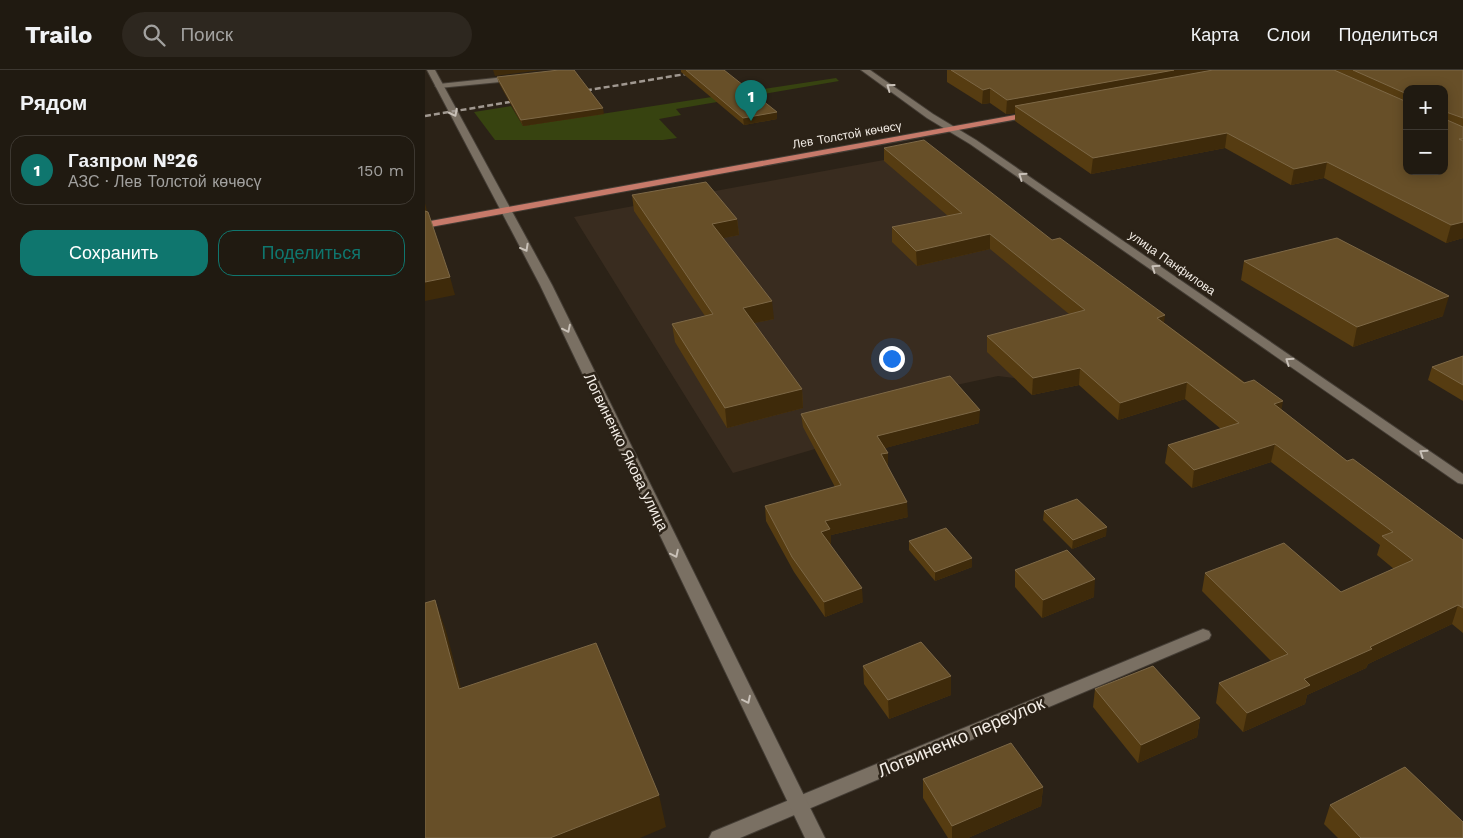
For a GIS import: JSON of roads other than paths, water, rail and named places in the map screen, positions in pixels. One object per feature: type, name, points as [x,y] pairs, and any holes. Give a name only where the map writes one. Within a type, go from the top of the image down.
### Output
[{"type":"main road","name":"Лев Толстой көчөсү","points":[[425,225],[1043,112]]},
{"type":"street","name":"Логвиненко Якова улица","points":[[431,70],[546,285],[815,838]]},
{"type":"street","name":"улица Панфилова","points":[[865,70],[930,116],[953,128],[1463,480]]},
{"type":"street","points":[[439,86],[523,78]]},
{"type":"street","name":"Логвиненко переулок","points":[[719,838],[1203,635]]},
{"type":"railway","points":[[577,92],[710,70]]},
{"type":"railway","points":[[425,116],[522,100]]},
{"type":"place","name":"Газпром №26","points":[[751,121]]}]
